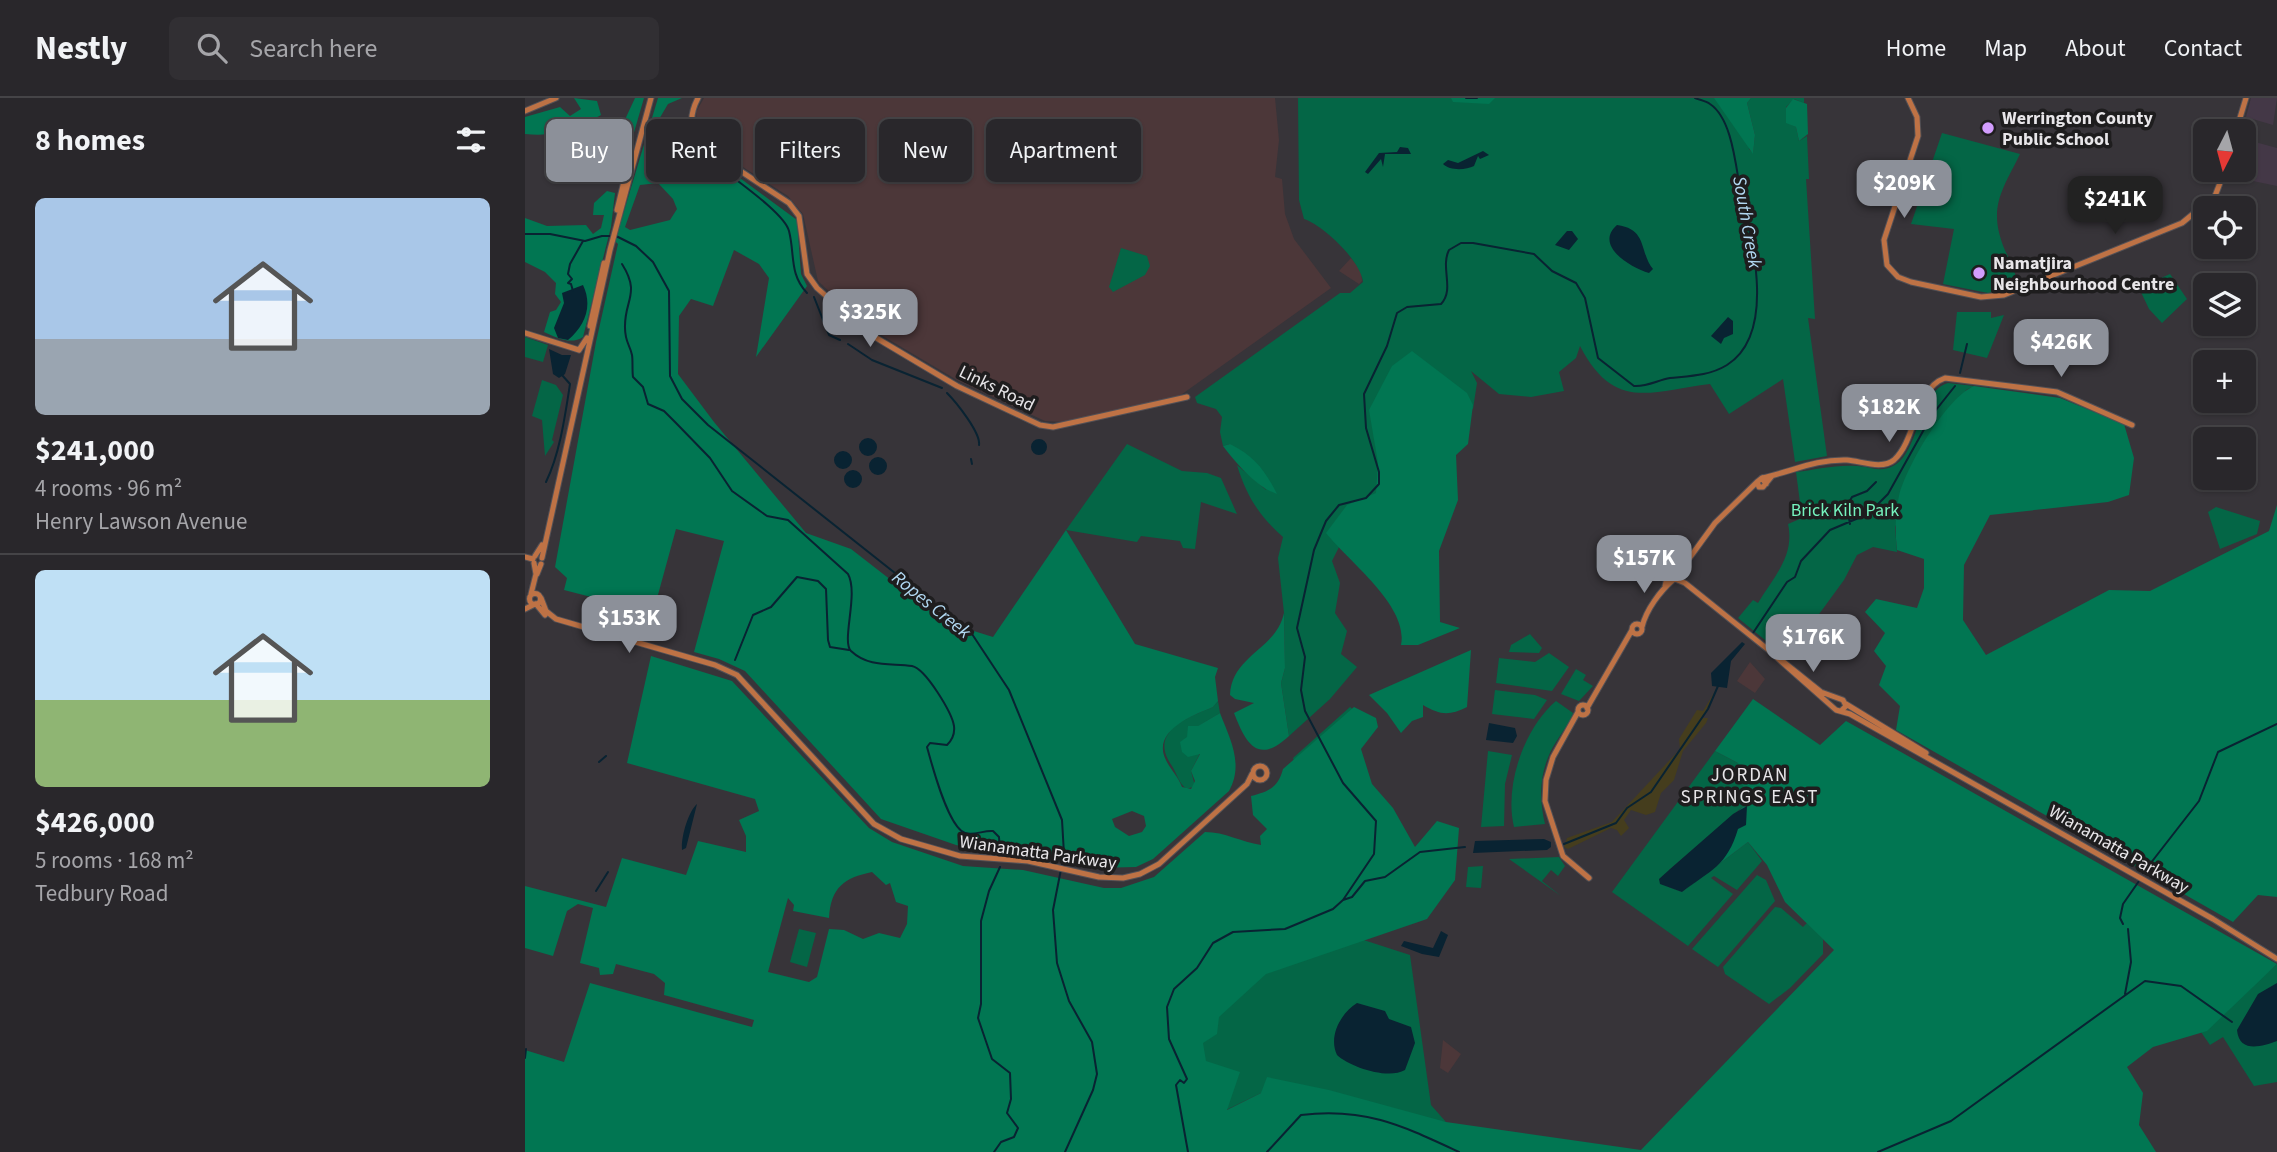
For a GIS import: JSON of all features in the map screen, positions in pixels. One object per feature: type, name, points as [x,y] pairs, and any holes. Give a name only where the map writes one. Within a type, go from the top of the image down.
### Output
[{"type":"street","points":[[525,111],[556,98]]},
{"type":"street","points":[[525,607],[530,597],[545,532],[583,351],[649,98]]},
{"type":"street","name":"Links Road","points":[[698,98],[691,120],[697,139],[704,148],[789,203],[799,216],[807,274],[817,288],[868,333],[954,384],[1046,427],[1187,397]]},
{"type":"street","points":[[1909,98],[1918,120],[1918,136],[1883,249],[1891,270],[1911,282],[1978,297],[2004,295],[2185,222],[2215,196],[2220,182]]},
{"type":"street","points":[[2240,119],[2246,98]]},
{"type":"street","points":[[525,333],[583,351]]},
{"type":"street","points":[[1589,878],[1563,856],[1545,801],[1551,762],[1573,723],[1671,577],[1730,507],[1750,489],[1772,476],[1820,461],[1850,460],[1882,465],[1891,462],[1900,452],[1933,386],[1949,378],[2064,393],[2132,425]]},
{"type":"street","points":[[525,557],[537,560]]},
{"type":"street","points":[[1731,620],[1677,569],[1641,558],[1685,583],[1760,644],[1774,655],[1821,692],[1838,699],[1834,708],[1774,655]]},
{"type":"street","points":[[537,560],[536,584],[546,611],[556,619],[607,635]]},
{"type":"street","points":[[1671,577],[1677,569]]},
{"type":"street","points":[[530,597],[540,596]]},
{"type":"street","points":[[525,607],[535,604],[540,596]]},
{"type":"street","points":[[530,597],[557,623],[607,635]]},
{"type":"street","name":"Wianamatta Parkway","points":[[607,635],[715,665],[743,680],[860,811],[893,836],[960,856],[1028,861],[1113,879],[1145,872],[1163,861],[1247,785],[1258,780]]},
{"type":"street","name":"Wianamatta Parkway","points":[[1838,699],[1946,767],[2277,959]]},
{"type":"street","points":[[1841,712],[1846,705]]},
{"type":"street","name":"Wianamatta Parkway","points":[[1834,708],[1946,767]]},
{"type":"street","points":[[1257,766],[1265,768],[1266,776],[1258,780],[1252,774],[1257,766]]},
{"type":"street","name":"Wianamatta Parkway","points":[[1247,785],[1252,774]]},
{"type":"shaded area","points":[[704,98],[1275,98],[1279,140],[1275,177],[1282,179],[1285,214],[1294,239],[1331,288],[1178,397],[1064,422],[1045,421],[957,380],[866,326],[818,281],[803,214],[788,196],[766,182],[865,182],[865,119],[755,119],[755,175],[741,166],[741,119],[697,119],[696,112]]},
{"type":"shaded area","points":[[2251,98],[2277,98],[2273,125],[2246,117]]},
{"type":"shaded area","points":[[2256,142],[2277,148],[2277,186],[2256,182]]},
{"type":"shaded area","points":[[1351,258],[1361,270],[1362,281],[1359,284],[1339,271]]},
{"type":"shaded area","points":[[1750,662],[1765,679],[1755,693],[1737,681]]},
{"type":"shaded area","points":[[1443,1040],[1461,1054],[1448,1073],[1440,1068]]},
{"type":"green space","points":[[574,98],[597,101],[601,115],[593,119],[546,119],[546,134],[525,134],[525,117],[560,107],[570,116],[581,109]]},
{"type":"green space","points":[[635,98],[644,98],[632,139],[632,119],[625,119]]},
{"type":"green space","points":[[658,98],[682,98],[668,104],[659,119],[652,119]]},
{"type":"green space","points":[[1298,98],[1730,98],[1747,120],[1749,149],[1753,153],[1755,135],[1747,103],[1751,98],[1804,98],[1804,103],[1794,99],[1786,107],[1786,122],[1796,127],[1799,141],[1807,136],[1809,179],[1806,179],[1815,319],[1808,318],[1827,456],[1795,462],[1783,379],[1729,414],[1710,384],[1651,393],[1620,389],[1593,367],[1580,346],[1576,358],[1559,372],[1564,391],[1531,397],[1499,394],[1471,371],[1477,383],[1473,409],[1456,407],[1408,472],[1341,543],[1332,561],[1340,583],[1335,613],[1347,631],[1341,654],[1357,667],[1330,699],[1289,736],[1281,683],[1285,668],[1284,613],[1278,558],[1283,537],[1254,504],[1237,465],[1266,490],[1230,444],[1223,446],[1220,432],[1222,417],[1216,409],[1197,403],[1195,397],[1340,293],[1350,293],[1363,282],[1356,264],[1340,245],[1321,228],[1304,219],[1299,200]]},
{"type":"green space","points":[[1451,98],[1495,98],[1489,104],[1453,102]]},
{"type":"green space","points":[[1714,98],[1751,98],[1747,103],[1755,135],[1753,154]]},
{"type":"green space","points":[[1793,99],[1807,104],[1808,134],[1799,141],[1796,127],[1786,123],[1786,108]]},
{"type":"green space","points":[[1942,133],[2020,154],[2003,189],[1997,210],[1999,234],[2017,285],[1988,293],[1943,284],[1954,229],[1911,224]]},
{"type":"green space","points":[[646,138],[646,182],[741,182],[741,179],[797,220],[801,274],[807,286],[756,357],[769,278],[759,264],[734,250],[713,306],[691,299],[679,316],[678,374],[714,422],[806,533],[851,549],[945,622],[993,637],[1066,530],[1135,644],[1218,668],[1215,677],[1218,701],[1213,707],[1177,725],[1165,739],[1163,748],[1165,758],[1182,787],[1191,789],[1195,781],[1191,771],[1200,754],[1188,757],[1182,752],[1180,742],[1187,737],[1188,726],[1198,726],[1220,713],[1234,752],[1235,771],[1229,791],[1153,859],[1136,867],[1095,868],[1038,854],[977,850],[956,845],[881,819],[745,671],[719,659],[694,652],[724,541],[676,529],[653,613],[564,590],[567,578],[555,567],[596,342],[618,244],[615,241]],"holes":[[[658,183],[673,199],[677,209],[670,220],[630,230],[625,227],[640,185]],[[1132,811],[1144,816],[1146,826],[1142,832],[1129,836],[1115,827],[1112,819]]]},
{"type":"green space","points":[[607,191],[615,193],[611,227],[583,337],[569,341],[544,332],[550,312],[556,310],[561,302],[555,294],[556,283],[545,272],[525,262],[525,218],[547,226],[586,225],[593,234],[601,228],[604,215],[593,215],[594,203]]},
{"type":"green space","points":[[1121,248],[1147,256],[1150,266],[1145,275],[1113,292],[1109,287]]},
{"type":"green space","points":[[2170,274],[2187,299],[2162,323],[2149,309],[2139,288]]},
{"type":"green space","points":[[1957,312],[1991,312],[1991,318],[2004,315],[1987,358],[1953,350]]},
{"type":"green space","points":[[525,337],[548,345],[543,362],[525,357]]},
{"type":"green space","points":[[1412,351],[1467,393],[1473,405],[1468,444],[1456,455],[1458,500],[1439,551],[1440,622],[1460,628],[1418,645],[1401,645],[1401,630],[1387,600],[1326,533],[1347,505],[1376,493],[1378,463],[1369,410],[1392,366]]},
{"type":"green space","points":[[542,380],[556,385],[563,395],[552,440],[554,442],[545,456],[542,420],[532,416]]},
{"type":"green space","name":"Brick Kiln Park","points":[[1948,383],[1974,386],[1966,390],[1895,527],[1897,552],[1873,547],[1857,555],[1844,580],[1787,658],[1738,618],[1753,600],[1758,603],[1776,575],[1789,546],[1788,524],[1802,518],[1796,472],[1839,466],[1886,469],[1893,466],[1909,449],[1930,398]]},
{"type":"green space","points":[[1974,386],[2060,398],[2124,424],[2134,458],[2129,495],[2108,502],[1990,515],[1964,565],[1963,620],[1986,655],[2109,590],[2150,591],[2269,531],[2277,505],[2277,897],[2258,895],[2233,922],[1896,730],[1900,706],[1879,685],[1886,666],[1874,651],[1885,633],[1865,612],[1876,599],[1917,608],[1924,588],[1924,559],[1897,550],[1899,496],[1918,452],[1940,418],[1951,404]]},
{"type":"green space","points":[[1127,444],[1182,471],[1207,473],[1221,478],[1237,514],[1201,502],[1195,549],[1183,548],[1180,541],[1141,536],[1137,542],[1066,530]]},
{"type":"green space","points":[[1230,444],[1258,464],[1277,494],[1254,480],[1241,467],[1223,446]]},
{"type":"green space","points":[[2216,507],[2260,521],[2257,534],[2220,549],[2208,512]]},
{"type":"green space","points":[[1675,537],[1688,549],[1673,563],[1659,557]]},
{"type":"green space","points":[[1284,613],[1285,668],[1281,683],[1289,736],[1278,745],[1261,750],[1254,747],[1243,734],[1234,713],[1254,703],[1235,699],[1230,695],[1238,671],[1272,636]]},
{"type":"green space","points":[[1530,634],[1542,648],[1539,653],[1509,652],[1511,645]]},
{"type":"green space","points":[[1471,650],[1467,707],[1461,710],[1445,713],[1423,705],[1423,717],[1412,721],[1401,733],[1387,713],[1369,695]]},
{"type":"green space","points":[[1549,653],[1569,667],[1552,691],[1496,683],[1499,658],[1535,662]]},
{"type":"green space","points":[[651,656],[732,681],[869,828],[892,842],[963,866],[1023,870],[1104,888],[1121,888],[1154,877],[1205,832],[1261,845],[1260,836],[1267,829],[1253,815],[1251,796],[1272,788],[1283,769],[1354,707],[1376,718],[1378,727],[1361,749],[1372,784],[1393,808],[1415,847],[1437,821],[1459,828],[1455,880],[1427,919],[1266,974],[1219,1017],[1217,1034],[1203,1043],[1206,1061],[1240,1072],[1227,1110],[1261,1093],[1267,1077],[1329,1090],[1446,1122],[1641,1150],[1834,950],[1785,902],[1767,865],[1748,842],[1682,892],[1662,884],[1747,803],[1738,763],[1715,751],[1753,699],[1820,745],[1846,721],[2277,964],[2207,1031],[2153,1047],[2127,1067],[2143,1093],[2139,1125],[2156,1152],[525,1152],[525,1050],[564,1062],[590,983],[752,1027],[754,1020],[664,995],[665,983],[654,974],[616,964],[613,974],[600,975],[599,968],[580,963],[593,908],[578,904],[567,911],[553,956],[525,948],[525,886],[606,907],[622,858],[686,875],[698,841],[746,852],[746,836],[739,820],[759,811],[755,799],[627,763]],"holes":[[[872,872],[886,885],[890,883],[896,902],[908,906],[907,924],[900,938],[879,933],[863,939],[844,930],[829,929],[817,977],[809,982],[768,972],[788,898],[794,905],[793,911],[829,918],[836,891],[847,881]]]},
{"type":"green space","points":[[1576,669],[1586,675],[1583,680],[1593,686],[1579,701],[1561,694]]},
{"type":"green space","points":[[1495,690],[1535,695],[1547,700],[1534,719],[1492,714]]},
{"type":"green space","points":[[1218,701],[1220,713],[1197,727],[1200,753],[1191,771],[1195,786],[1187,789],[1180,782],[1166,754],[1164,744],[1167,735],[1182,722],[1213,707]]},
{"type":"green space","points":[[1556,701],[1573,713],[1551,752],[1544,771],[1541,792],[1545,824],[1514,827],[1512,794],[1519,759],[1535,726]]},
{"type":"green space","points":[[1350,707],[1355,711],[1345,934],[1410,955],[1431,1105],[1446,1122],[1261,1093],[1226,1110],[1098,901],[1257,866],[1295,764],[1293,758]]},
{"type":"green space","points":[[1488,751],[1512,755],[1505,784],[1504,826],[1481,827]]},
{"type":"green space","points":[[1715,751],[1738,763],[1747,803],[1669,870],[1669,887],[1682,892],[1748,842],[1762,861],[1737,890],[1714,876],[1711,878],[1733,894],[1688,946],[1612,892]]},
{"type":"green space","points":[[1559,857],[1565,866],[1558,876],[1551,870],[1542,881],[1561,896],[1509,859]]},
{"type":"green space","points":[[1483,866],[1481,888],[1466,887],[1468,867]]},
{"type":"green space","points":[[1757,875],[1766,880],[1775,901],[1718,967],[1692,949]]},
{"type":"green space","points":[[1775,907],[1781,908],[1803,927],[1807,923],[1823,939],[1823,954],[1790,988],[1769,1004],[1725,974],[1723,967]]},
{"type":"green space","points":[[799,929],[816,933],[807,967],[790,962]]},
{"type":"green space","points":[[2277,964],[2277,1082],[2254,1086],[2223,1037],[2210,1045],[2201,1032]]},
{"type":"sand","points":[[1717,688],[1702,718],[1708,718],[1706,723],[1683,751],[1674,780],[1661,793],[1655,812],[1646,815],[1631,810],[1624,820],[1629,828],[1621,836],[1617,830],[1611,828],[1568,849],[1564,847],[1567,838],[1612,822],[1680,749],[1679,739],[1697,710],[1703,711]]},
{"type":"water","points":[[1400,147],[1408,148],[1411,154],[1385,154],[1383,167],[1381,159],[1368,174],[1365,172],[1379,153],[1397,152]]},
{"type":"water","points":[[1483,151],[1489,155],[1480,159],[1478,156],[1471,167],[1454,169],[1443,164],[1448,160],[1458,163]]},
{"type":"water","points":[[1617,225],[1627,227],[1638,236],[1653,269],[1649,273],[1632,266],[1612,247],[1609,240]]},
{"type":"water","points":[[1567,231],[1572,231],[1578,239],[1569,250],[1555,245]]},
{"type":"water","points":[[583,285],[587,308],[583,322],[568,340],[558,338],[554,328],[564,303],[562,293]]},
{"type":"water","points":[[1728,317],[1733,321],[1733,334],[1724,338],[1721,344],[1711,336]]},
{"type":"water","points":[[549,349],[562,355],[571,355],[565,374],[559,378],[553,374]]},
{"type":"water","points":[[868,438],[874,441],[877,447],[874,453],[868,456],[862,453],[859,447],[862,441]]},
{"type":"water","points":[[1036,439],[1042,439],[1047,447],[1045,453],[1036,455],[1031,450],[1031,444]]},
{"type":"water","points":[[843,451],[849,454],[852,460],[849,466],[843,469],[837,466],[834,460],[837,454]]},
{"type":"water","points":[[878,457],[884,460],[887,466],[884,472],[878,475],[872,472],[869,466],[872,460]]},
{"type":"water","points":[[853,470],[859,473],[862,479],[859,485],[853,488],[847,485],[844,479],[847,473]]},
{"type":"water","points":[[1742,642],[1745,644],[1731,661],[1727,688],[1712,686],[1711,673]]},
{"type":"water","points":[[1489,723],[1515,728],[1517,736],[1513,743],[1486,740]]},
{"type":"water","points":[[697,804],[686,848],[682,850],[686,825]]},
{"type":"water","points":[[1747,806],[1746,825],[1738,829],[1729,851],[1717,866],[1682,892],[1660,884],[1659,879],[1669,870],[1733,814]]},
{"type":"water","points":[[1544,839],[1551,842],[1551,847],[1547,850],[1473,853],[1475,841]]},
{"type":"water","points":[[1441,931],[1448,935],[1439,957],[1401,946],[1404,941],[1433,948]]},
{"type":"water","points":[[2277,983],[2277,1041],[2258,1046],[2246,1045],[2237,1030],[2258,994]]},
{"type":"water","points":[[1357,1003],[1385,1011],[1389,1019],[1411,1027],[1415,1043],[1405,1070],[1389,1074],[1369,1071],[1337,1055],[1335,1033],[1341,1019]]},
{"type":"waterway","name":"South Creek","points":[[1466,98],[1477,98]]},
{"type":"waterway","name":"South Creek","points":[[1188,1152],[1176,1085],[1180,1080],[1184,1083],[1187,1079],[1169,1039],[1167,1007],[1174,989],[1197,968],[1213,943],[1233,932],[1285,929],[1333,909],[1343,900],[1374,854],[1376,821],[1343,783],[1305,711],[1301,690],[1305,657],[1297,628],[1314,550],[1326,521],[1339,505],[1366,498],[1379,484],[1379,472],[1366,428],[1364,394],[1387,346],[1397,313],[1407,307],[1441,304],[1447,292],[1446,264],[1449,250],[1461,243],[1473,243],[1534,254],[1552,271],[1576,283],[1585,298],[1598,358],[1634,386],[1706,373],[1727,365],[1742,351],[1752,332],[1756,310],[1755,263],[1729,134],[1718,112],[1708,103],[1695,98]]},
{"type":"waterway","points":[[739,182],[786,224],[797,279],[807,293]]},
{"type":"waterway","name":"Ropes Creek","points":[[525,234],[550,234],[585,241],[602,236],[616,236],[636,246],[653,262],[669,291],[670,376],[682,399],[708,425],[972,634],[1009,690],[1062,820],[1064,854],[1053,910],[1057,963],[1069,1001],[1092,1042],[1097,1074],[1093,1090],[1065,1152]]},
{"type":"waterway","points":[[573,291],[568,283],[572,279],[568,274],[570,264],[583,241]]},
{"type":"waterway","points":[[622,264],[628,274],[631,290],[625,328],[632,355],[633,377],[643,387],[648,404],[664,411],[710,458],[732,491],[767,516],[788,520],[848,574],[852,593],[848,646],[865,660],[912,666],[931,683],[944,702],[954,726],[953,737],[947,745],[930,743],[927,747],[947,808],[953,820],[965,833],[993,831],[999,837],[1000,853]]},
{"type":"waterway","points":[[814,297],[829,335],[840,340]]},
{"type":"waterway","points":[[848,344],[872,360],[942,388]]},
{"type":"waterway","points":[[1960,373],[1967,344]]},
{"type":"waterway","points":[[546,482],[558,447],[570,384],[562,375]]},
{"type":"waterway","points":[[1753,633],[1787,582],[1795,577],[1801,561],[1830,530],[1868,514],[1888,494],[1932,415],[1955,386]]},
{"type":"waterway","points":[[947,393],[972,426],[979,445]]},
{"type":"waterway","points":[[1922,418],[1925,426]]},
{"type":"waterway","points":[[971,459],[972,464]]},
{"type":"waterway","points":[[1850,524],[1847,506],[1852,497],[1867,491],[1876,482]]},
{"type":"waterway","points":[[735,660],[753,615],[771,607],[797,577],[818,581],[826,589],[830,647],[849,650]]},
{"type":"waterway","points":[[1564,844],[1616,823],[1627,808],[1651,792],[1708,709],[1718,686]]},
{"type":"waterway","points":[[2143,873],[2199,801],[2218,752],[2277,724]]},
{"type":"waterway","points":[[599,762],[606,756]]},
{"type":"waterway","points":[[1343,900],[1352,897],[1365,881],[1385,877],[1420,852],[1465,847]]},
{"type":"waterway","points":[[994,1152],[1001,1142],[1014,1137],[1018,1128],[1007,1113],[1011,1099],[1010,1073],[992,1059],[978,1018],[981,1004],[981,921],[989,891],[1000,867]]},
{"type":"waterway","points":[[596,891],[608,872]]},
{"type":"waterway","points":[[2123,924],[2120,918],[2123,904],[2139,881]]},
{"type":"waterway","points":[[2125,994],[2131,962],[2128,929]]},
{"type":"waterway","points":[[1878,1152],[1951,1121],[2145,981],[2181,986],[2232,1022]]},
{"type":"waterway","points":[[525,1058],[526,1049]]},
{"type":"waterway","points":[[1267,1152],[1301,1115],[1324,1113],[1364,1116],[1383,1121],[1459,1152]]},
{"type":"place","name":"Werrington County Public School","points":[[1988,128]]},
{"type":"place","name":"Namatjira Neighbourhood Centre","points":[[1979,273]]},
{"type":"district","name":"JORDAN SPRINGS EAST","points":[[1750,785]]}]
